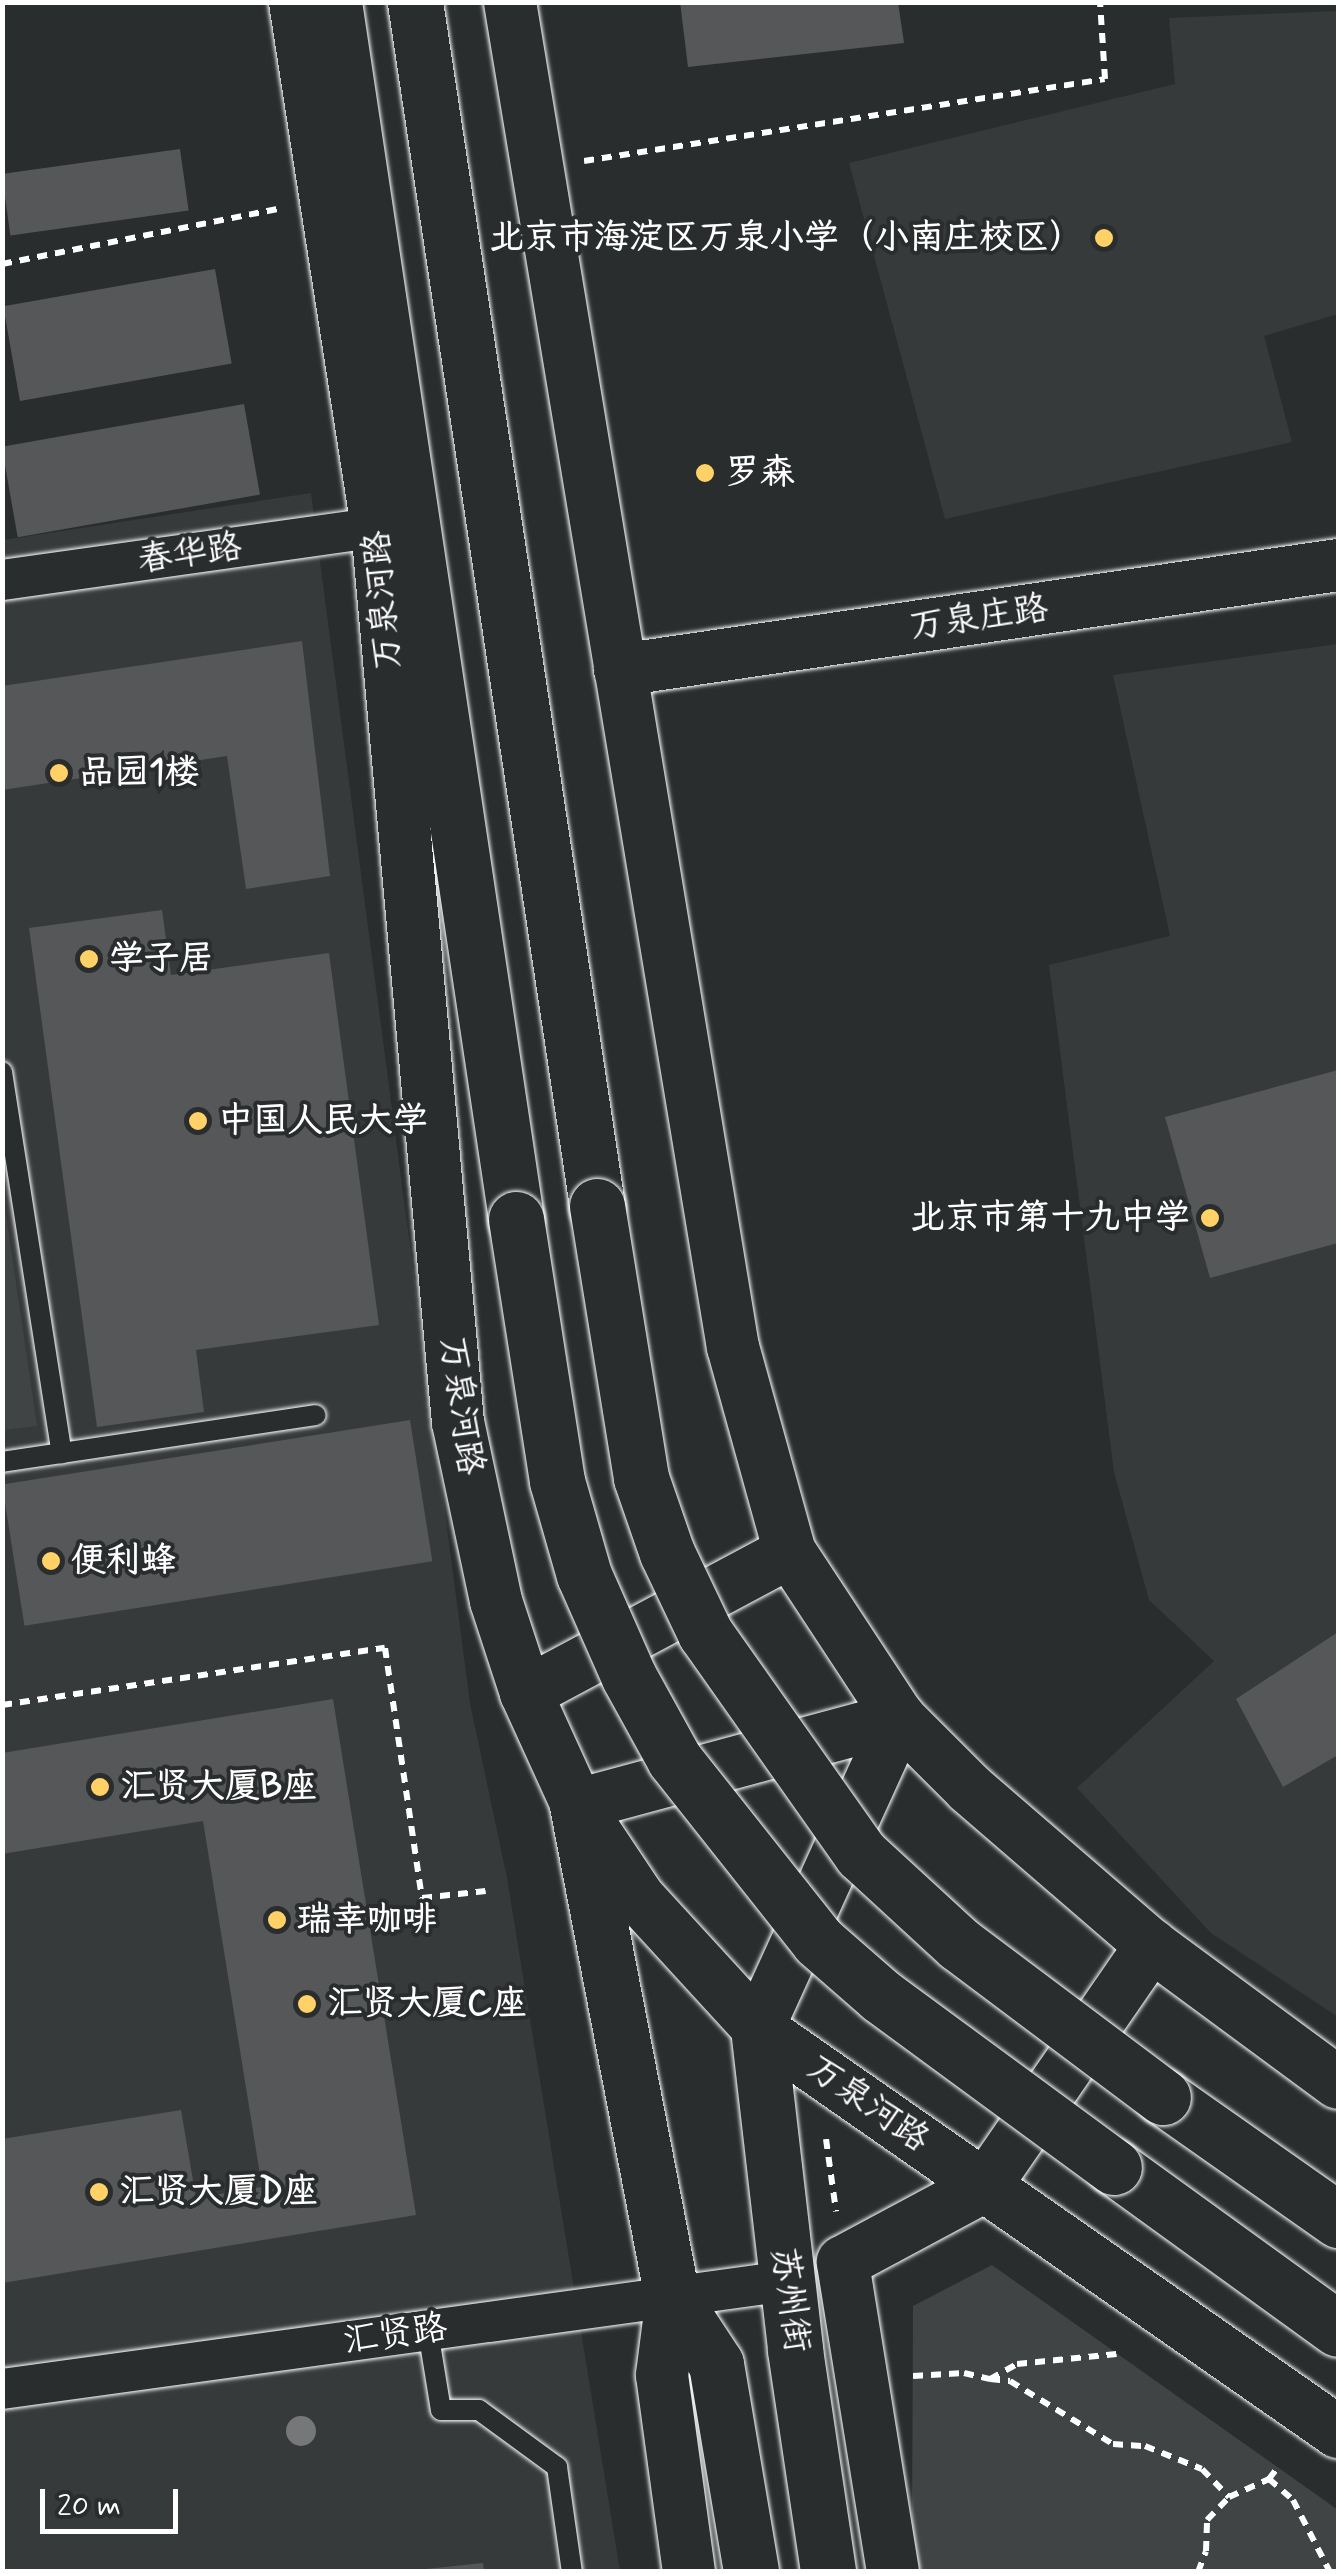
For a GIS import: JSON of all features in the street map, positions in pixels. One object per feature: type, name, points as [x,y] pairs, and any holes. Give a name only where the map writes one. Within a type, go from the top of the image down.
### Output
[{"type":"main road","name":"万泉河路","points":[[334,2],[557,1481],[584,1575],[629,1677],[674,1759],[818,1941],[881,1996],[1338,2329]]},
{"type":"main road","points":[[414,2],[641,1478],[666,1553],[705,1633],[861,1854],[960,1944],[1164,2097],[1338,2220]]},
{"type":"main road","points":[[577,1806],[672,2297],[716,2364],[751,2572]]},
{"type":"main road","name":"苏州街","points":[[758,2028],[786,2281],[828,2572]]},
{"type":"street","name":"万泉河路","points":[[295,2],[377,527],[458,1422],[496,1601],[526,1692],[577,1806],[639,1898],[758,2028],[1338,2432]]},
{"type":"street","points":[[510,2],[733,1347],[790,1552],[899,1718],[984,1801],[1151,1945],[1338,2083]]},
{"type":"street","name":"春华路","points":[[2,580],[377,527]]},
{"type":"street","name":"万泉庄路","points":[[620,670],[1338,565]]},
{"type":"street","points":[[526,1692],[790,1552]]},
{"type":"street","points":[[577,1806],[899,1718]]},
{"type":"street","points":[[758,2028],[899,1718]]},
{"type":"street","points":[[985,2186],[1151,1945]]},
{"type":"street","name":"苏州街","points":[[893,2572],[844,2262],[985,2186]]},
{"type":"street","name":"汇贤路","points":[[2,2389],[786,2281]]},
{"type":"street","points":[[672,2297],[662,2375],[690,2572]]},
{"type":"lane","points":[[2,1072],[62,1453]]},
{"type":"lane","points":[[2,1462],[316,1415]]},
{"type":"lane","points":[[428,2331],[442,2410],[479,2410],[557,2468],[572,2572]]},
{"type":"path","points":[[537,169],[1105,78],[1100,2]]},
{"type":"path","points":[[2,264],[328,199]]},
{"type":"path","points":[[2,1705],[385,1648],[422,1898],[486,1891]]},
{"type":"path","points":[[990,2379],[1017,2364],[1117,2354]]},
{"type":"path","points":[[913,2376],[964,2373],[1010,2380],[1114,2444],[1145,2446],[1202,2469],[1229,2497]]},
{"type":"path","points":[[1198,2572],[1206,2551],[1207,2520],[1229,2497],[1269,2480],[1278,2467]]},
{"type":"path","points":[[1269,2480],[1293,2500],[1330,2572]]},
{"type":"shaded area","name":"北京市海淀区万泉小学（小南庄校区）","points":[[1338,11],[1338,314],[1264,336],[1292,442],[945,519],[849,163],[1175,84],[1169,18]]},
{"type":"shaded area","name":"中国人民大学","points":[[311,493],[470,1703],[507,1878],[620,2571],[3,2572],[3,540]]},
{"type":"shaded area","name":"北京市第十九中学","points":[[1338,644],[1338,2017],[1211,1933],[1077,1788],[1214,1661],[1149,1600],[1114,1472],[1049,965],[1170,936],[1113,675]]},
{"type":"shaded area","points":[[2,1188],[37,1426],[3,1430],[2,1430]]},
{"type":"shaded area","points":[[992,2265],[1338,2510],[1338,2571],[917,2571],[912,2537],[913,2306]]},
{"type":"building","points":[[680,2],[898,2],[904,43],[688,67]]},
{"type":"building","points":[[180,149],[189,210],[10,235],[2,174]]},
{"type":"building","points":[[215,269],[232,364],[20,401],[3,306]]},
{"type":"building","points":[[244,404],[260,495],[18,537],[2,447]]},
{"type":"building","name":"品园1楼","points":[[302,641],[330,876],[246,889],[227,756],[2,790],[2,686]]},
{"type":"building","points":[[162,910],[171,975],[329,953],[379,1325],[196,1350],[204,1412],[97,1427],[29,928]]},
{"type":"building","points":[[1338,1070],[1338,1243],[1210,1278],[1165,1117]]},
{"type":"building","points":[[410,1420],[432,1561],[24,1626],[2,1485]]},
{"type":"building","points":[[1338,1632],[1338,1755],[1283,1787],[1236,1699]]},
{"type":"building","name":"汇贤大厦C座","points":[[333,1699],[416,2215],[2,2283],[2,2139],[181,2110],[196,2198],[262,2187],[203,1821],[2,1854],[2,1753]]},
{"type":"building","points":[[483,2563],[484,2572],[426,2572],[426,2569]]},
{"type":"place","name":"北京市海淀区万泉小学（小南庄校区）","points":[[1104,238]]},
{"type":"place","name":"罗森","points":[[705,473]]},
{"type":"place","name":"品园1楼","points":[[59,773]]},
{"type":"place","name":"学子居","points":[[89,959]]},
{"type":"place","name":"中国人民大学","points":[[198,1121]]},
{"type":"place","name":"北京市第十九中学","points":[[1210,1218]]},
{"type":"place","name":"便利蜂","points":[[51,1561]]},
{"type":"place","name":"汇贤大厦B座","points":[[100,1787]]},
{"type":"place","name":"瑞幸咖啡","points":[[277,1920]]},
{"type":"place","name":"汇贤大厦C座","points":[[307,2004]]},
{"type":"place","name":"汇贤大厦D座","points":[[99,2192]]}]
